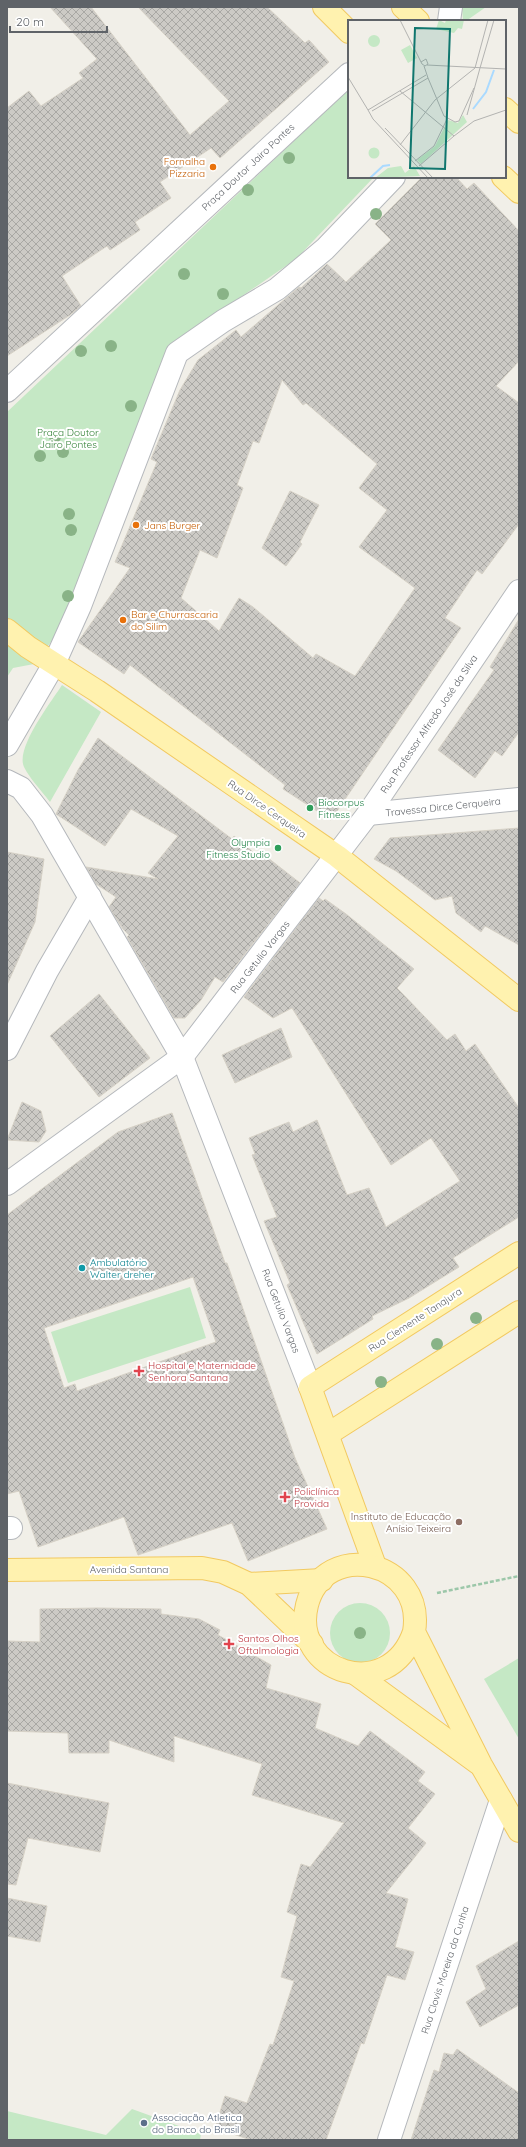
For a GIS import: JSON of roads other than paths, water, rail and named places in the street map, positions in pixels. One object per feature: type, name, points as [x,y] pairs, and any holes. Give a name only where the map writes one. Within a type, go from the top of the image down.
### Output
[{"type":"main road","points":[[324,7],[348,31]]},
{"type":"main road","points":[[403,7],[417,20]]},
{"type":"main road","points":[[506,110],[519,122]]},
{"type":"main road","points":[[504,178],[519,192]]},
{"type":"main road","name":"Rua Dirce Cerqueira","points":[[7,630],[28,647],[104,696],[337,856],[519,1000]]},
{"type":"main road","name":"Rua Clemente Tanajura","points":[[310,1387],[519,1254]]},
{"type":"main road","points":[[328,1434],[519,1312]]},
{"type":"main road","name":"Rua Getulio Vargas","points":[[310,1387],[375,1566]]},
{"type":"main road","points":[[356,1674],[382,1670],[393,1664],[410,1644],[414,1632],[415,1611],[408,1591],[394,1576],[375,1566],[352,1565],[331,1572],[313,1591],[306,1611],[307,1631],[312,1644],[320,1656],[330,1665],[356,1674],[481,1765]]},
{"type":"main road","name":"Avenida Santana","points":[[7,1570],[202,1568],[224,1572],[249,1584],[312,1644]]},
{"type":"main road","name":"Avenida Santana","points":[[249,1584],[322,1580]]},
{"type":"main road","points":[[414,1632],[481,1765],[519,1831]]},
{"type":"street","points":[[449,20],[451,7]]},
{"type":"street","name":"Praça Doutor Jairo Pontes","points":[[7,391],[348,75]]},
{"type":"street","points":[[7,745],[54,664],[80,606],[177,353],[223,321],[277,289],[325,248],[393,178]]},
{"type":"street","name":"Rua Professor Alfredo José da Silva","points":[[337,856],[368,814],[519,591]]},
{"type":"street","name":"Rua Getulio Vargas","points":[[7,781],[21,788],[42,815],[182,1057],[310,1387]]},
{"type":"street","name":"Travessa Dirce Cerqueira","points":[[368,814],[519,799]]},
{"type":"street","name":"Rua Getulio Vargas","points":[[7,1184],[182,1057],[337,856]]},
{"type":"street","points":[[7,1049],[47,971],[90,897]]},
{"type":"street","name":"Rua Clovis Moreira da Cunha","points":[[389,2140],[501,1800]]},
{"type":"place","name":"Fornalha Pizzaria","points":[[213,167]]},
{"type":"place","name":"Jans Burger","points":[[136,525]]},
{"type":"place","name":"Bar e Churrascaria do Silim","points":[[123,620]]},
{"type":"place","name":"Biocorpus Fitness","points":[[310,808]]},
{"type":"place","name":"Olympia Fitness Studio","points":[[278,848]]},
{"type":"place","name":"Ambulatório Walter dreher","points":[[82,1268]]},
{"type":"place","name":"Hospital e Maternidade Senhora Santana","points":[[139,1371]]},
{"type":"place","name":"Policlínica Provida","points":[[285,1497]]},
{"type":"place","name":"Instituto de Educação Anísio Teixeira","points":[[459,1522]]},
{"type":"place","name":"Santos Olhos Oftalmologia","points":[[229,1644]]},
{"type":"place","name":"Associação Atletica do Banco do Brasil","points":[[144,2123]]}]
